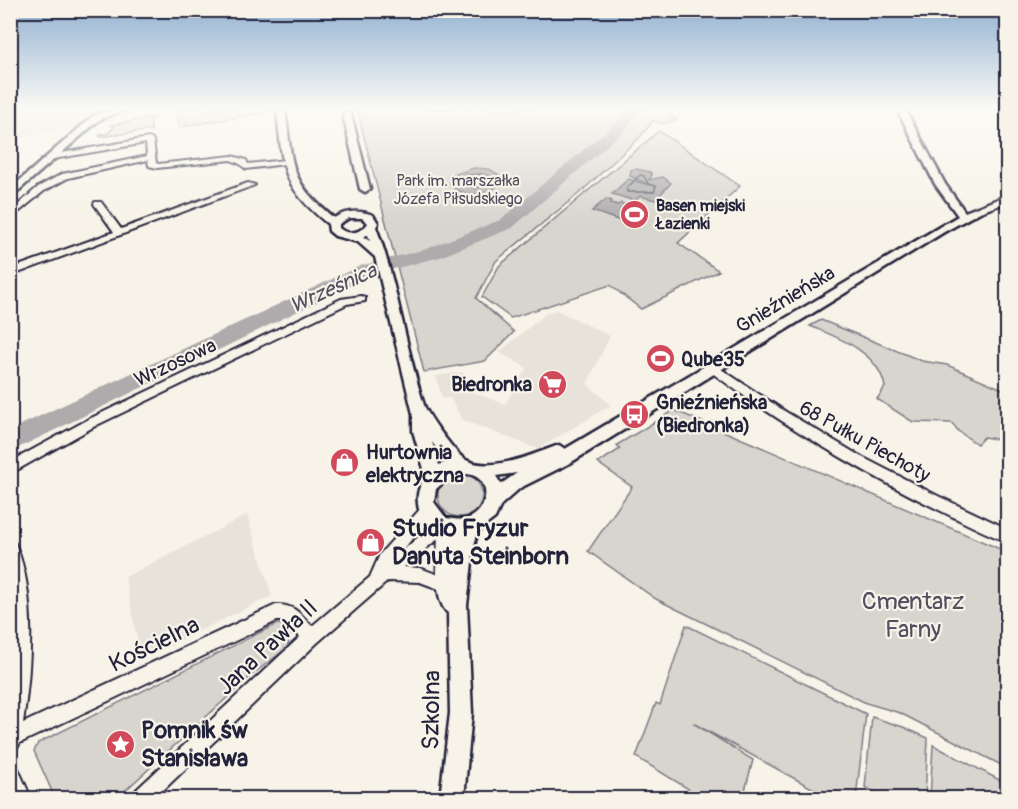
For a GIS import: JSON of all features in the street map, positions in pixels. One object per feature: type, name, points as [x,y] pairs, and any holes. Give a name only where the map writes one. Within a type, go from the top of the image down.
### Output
[{"type":"street","points":[[10,195],[64,147]]},
{"type":"street","points":[[53,157],[111,147]]},
{"type":"street","points":[[150,147],[153,165],[157,166],[232,158],[243,162],[246,167],[285,162]]},
{"type":"street","points":[[284,147],[285,162],[291,179],[314,206],[334,223],[335,232],[362,240],[381,256]]},
{"type":"street","points":[[354,147],[365,189]]},
{"type":"street","points":[[922,147],[959,213],[964,216]]},
{"type":"street","points":[[10,216],[40,189],[66,176],[151,158]]},
{"type":"street","points":[[10,273],[251,185]]},
{"type":"street","name":"Gnieźnieńska","points":[[495,499],[514,483],[588,442],[964,216],[1008,198]]},
{"type":"street","points":[[98,204],[119,233]]},
{"type":"street","points":[[314,206],[345,215],[357,214],[369,217],[373,223],[371,227],[391,295],[420,413],[421,431],[434,476]]},
{"type":"street","points":[[334,223],[345,215]]},
{"type":"street","points":[[350,236],[363,233],[371,227]]},
{"type":"street","name":"Wrzosowa","points":[[10,469],[93,422],[345,301],[361,299]]},
{"type":"street","name":"68 Pułku Piechoty","points":[[712,367],[771,411],[835,449],[895,482],[1008,536]]},
{"type":"street","points":[[420,413],[449,454],[461,466]]},
{"type":"street","name":"Gnieźnieńska","points":[[479,470],[510,469],[588,442]]},
{"type":"street","points":[[461,466],[479,470],[492,482],[495,499],[488,516],[471,526],[445,527],[427,510],[424,492],[434,476],[451,467],[461,466]]},
{"type":"street","name":"Jana Pawła II","points":[[379,578],[385,559],[427,510]]},
{"type":"street","name":"Szkolna","points":[[452,798],[461,720],[457,622],[461,557],[471,526]]},
{"type":"street","name":"Jana Pawła II","points":[[142,798],[311,637],[379,578],[445,527]]},
{"type":"street","name":"Szkolna","points":[[445,527],[447,585],[457,622]]},
{"type":"street","points":[[10,548],[18,579],[22,628],[17,705],[11,740]]},
{"type":"street","points":[[379,578],[420,575],[447,585]]},
{"type":"street","name":"Kościelna","points":[[11,740],[276,613],[288,613],[311,637]]},
{"type":"street","points":[[10,773],[22,798]]},
{"type":"shaded area","points":[[557,310],[610,336],[587,384],[611,405],[538,449],[462,420],[450,398],[442,398],[436,376],[463,372],[469,391],[505,404],[527,368],[499,352],[548,312]]},
{"type":"shaded area","points":[[247,515],[272,596],[141,659],[125,577]]},
{"type":"green space","name":"Park im. marszałka Józefa Piłsudskiego","points":[[367,147],[630,147],[582,191],[496,261],[476,298],[514,332],[485,361],[424,372]]},
{"type":"green space","name":"Basen miejski Łazienki","points":[[640,147],[682,147],[740,186],[678,243],[719,271],[641,309],[610,285],[511,318],[482,297],[499,266]]},
{"type":"green space","points":[[821,320],[922,361],[947,365],[1007,391],[1007,441],[984,437],[977,444],[958,431],[952,423],[913,422],[877,399],[885,387],[875,364],[845,341],[810,326]]},
{"type":"green space","name":"Cmentarz Farny","points":[[674,410],[1007,552],[1007,768],[900,713],[866,703],[656,599],[588,551],[632,487],[598,463],[620,449],[617,445]]},
{"type":"green space","points":[[460,473],[475,480],[482,495],[475,510],[460,517],[445,510],[438,495],[445,480]]},
{"type":"green space","points":[[277,624],[284,625],[291,633],[287,648],[253,674],[117,798],[55,798],[34,751],[38,743]]},
{"type":"green space","points":[[686,625],[866,714],[856,798],[830,798],[693,723],[753,760],[743,798],[703,798],[636,757],[656,703],[660,705]]},
{"type":"green space","points":[[872,717],[928,738],[925,798],[886,798],[865,787]]},
{"type":"green space","points":[[933,745],[1007,784],[1007,798],[930,798]]},
{"type":"water","points":[[474,168],[489,169],[499,175],[500,183],[489,191],[475,194],[461,192],[450,184],[453,175]]},
{"type":"water","points":[[631,170],[650,172],[652,175],[649,180],[663,177],[671,183],[655,200],[640,196],[635,201],[612,194],[628,179],[649,185],[630,176]]},
{"type":"water","points":[[606,199],[612,201],[611,203],[618,205],[621,203],[639,211],[626,223],[592,211]]},
{"type":"waterway","name":"Wrześnica","points":[[10,442],[367,270],[433,253],[506,224],[597,147]]},
{"type":"place","name":"Basen miejski Łazienki","points":[[635,214]]},
{"type":"place","name":"Qube35","points":[[660,359]]},
{"type":"place","name":"Biedronka","points":[[553,384]]},
{"type":"place","name":"Gnieźnieńska (Biedronka)","points":[[635,414]]},
{"type":"place","name":"Hurtownia elektryczna","points":[[345,463]]},
{"type":"place","name":"Studio Fryzur Danuta Steinborn","points":[[371,542]]},
{"type":"place","name":"Pomnik św Stanisława","points":[[120,744]]}]
